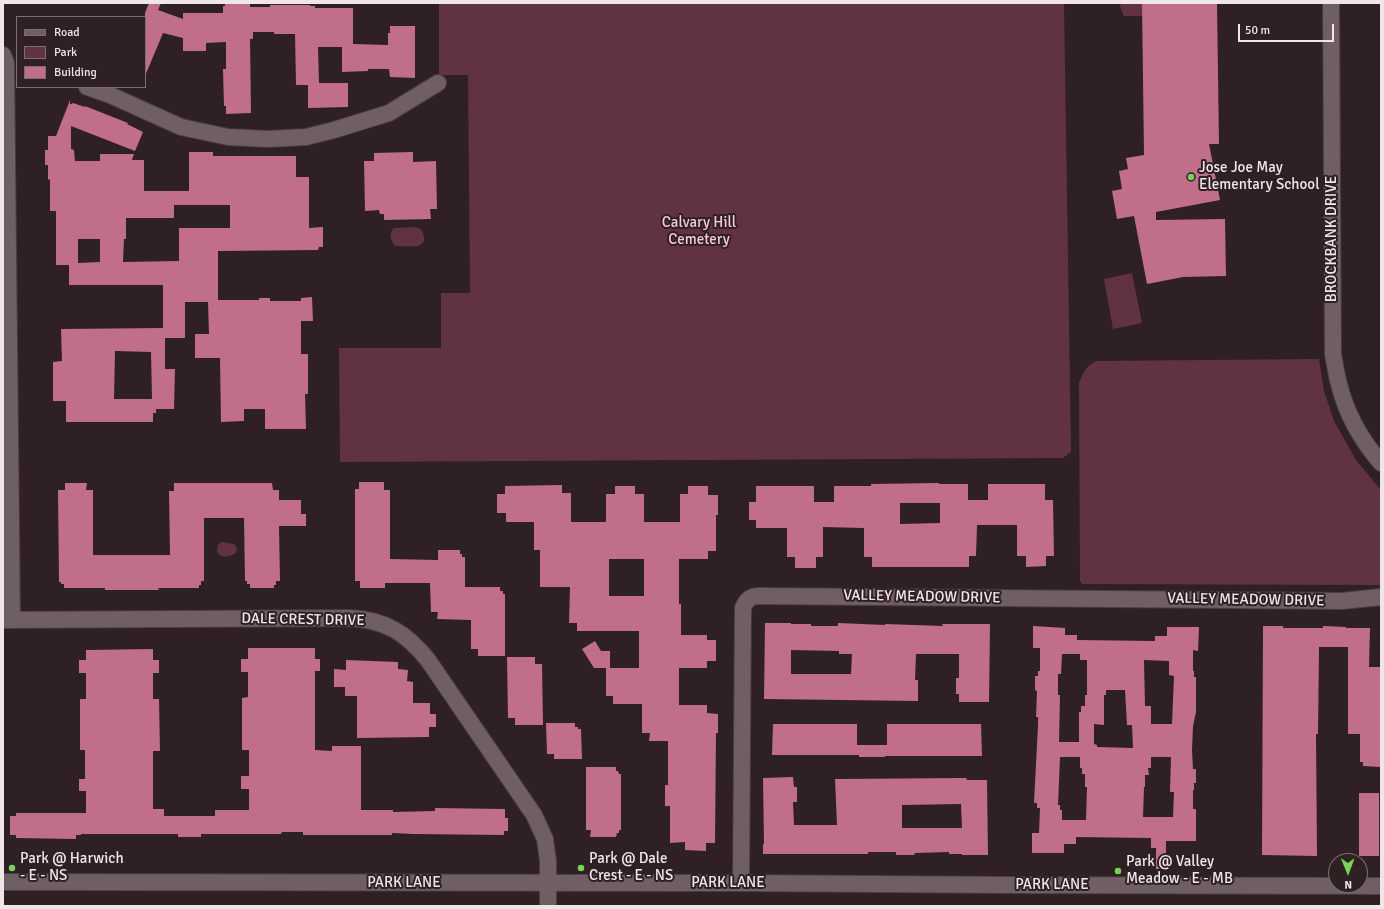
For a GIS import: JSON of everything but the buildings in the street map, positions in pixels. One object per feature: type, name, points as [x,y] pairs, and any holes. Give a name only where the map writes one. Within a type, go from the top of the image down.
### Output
[{"type":"street","name":"BROCKBANK DRIVE","points":[[1331,3],[1333,354],[1339,385],[1348,410],[1360,434],[1381,463]]},
{"type":"street","points":[[8,620],[9,61]]},
{"type":"street","points":[[90,88],[110,95],[181,127],[228,137],[268,139],[306,137],[389,113],[438,83]]},
{"type":"street","name":"VALLEY MEADOW DRIVE","points":[[741,883],[743,608],[744,604],[750,598],[759,596],[1342,601],[1381,598]]},
{"type":"street","name":"DALE CREST DRIVE","points":[[8,620],[350,618],[371,621],[394,629],[416,645],[428,660],[534,815],[545,839],[548,861],[548,906]]},
{"type":"street","name":"PARK LANE","points":[[3,882],[1381,886]]},
{"type":"green space","name":"Calvary Hill Cemetery","points":[[439,3],[1064,3],[1071,452],[1063,458],[340,462],[339,348],[441,348],[441,293],[470,293],[468,75],[439,75]]},
{"type":"green space","points":[[1121,3],[1142,3],[1142,16],[1124,16],[1120,7]]},
{"type":"green space","points":[[416,227],[421,229],[424,236],[424,241],[421,244],[417,246],[395,246],[391,239],[391,232],[394,228]]},
{"type":"green space","points":[[1132,273],[1142,323],[1113,329],[1104,279]]},
{"type":"green space","points":[[1319,359],[1324,391],[1334,421],[1356,460],[1381,490],[1381,585],[1082,584],[1080,581],[1079,383],[1090,365],[1096,361]]},
{"type":"green space","points":[[223,542],[234,544],[237,548],[236,553],[229,556],[222,556],[219,554],[217,552],[217,548],[219,543]]},
{"type":"place","name":"Jose Joe May Elementary School","points":[[1191,177]]},
{"type":"place","name":"Park @ Harwich - E - NS","points":[[12,868]]},
{"type":"place","name":"Park @ Dale Crest - E - NS","points":[[581,868]]},
{"type":"place","name":"Park @ Valley Meadow - E - MB","points":[[1118,871]]}]
